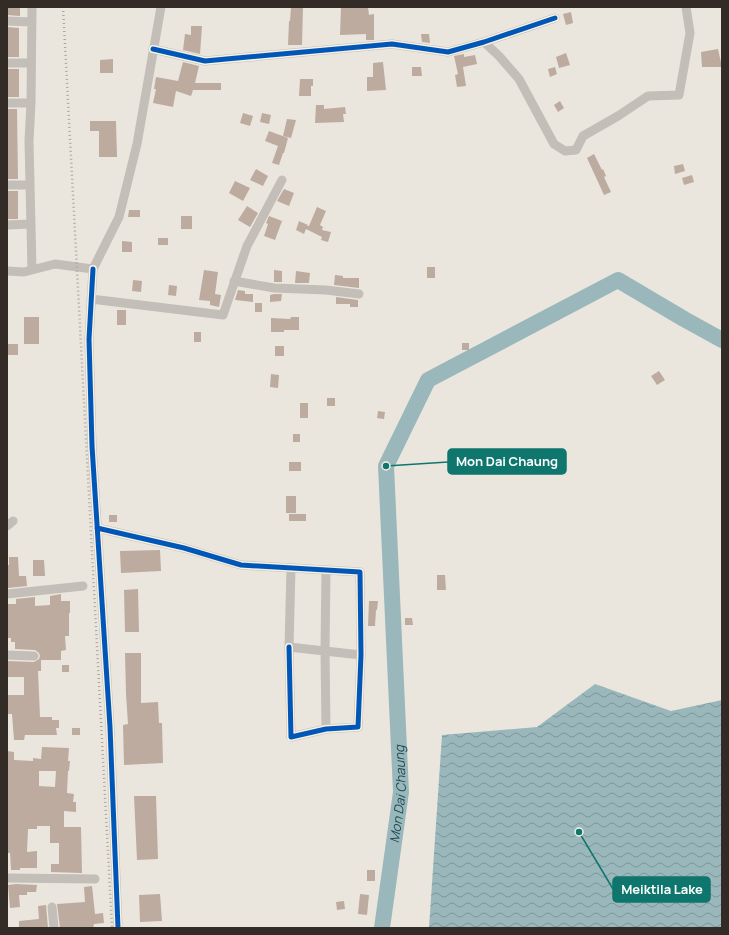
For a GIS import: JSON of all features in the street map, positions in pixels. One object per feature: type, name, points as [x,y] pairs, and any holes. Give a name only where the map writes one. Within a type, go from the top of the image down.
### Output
[{"type":"street","points":[[32,7],[29,141],[32,270]]},
{"type":"street","points":[[118,928],[109,719],[92,446],[89,339],[92,269],[119,217],[137,144],[161,7]]},
{"type":"street","points":[[484,42],[499,56],[519,79],[554,144],[565,151],[576,150],[583,136],[618,116],[648,96],[679,95],[690,33],[686,7]]},
{"type":"street","points":[[153,49],[205,61],[392,44],[448,52],[484,42],[555,18]]},
{"type":"street","points":[[7,21],[32,22]]},
{"type":"street","points":[[7,63],[31,63]]},
{"type":"street","points":[[7,103],[31,103]]},
{"type":"street","points":[[91,299],[223,315],[246,246],[282,180]]},
{"type":"street","points":[[7,185],[30,185]]},
{"type":"street","points":[[7,225],[30,224]]},
{"type":"street","points":[[7,271],[24,272],[55,264],[92,269]]},
{"type":"street","points":[[234,281],[274,288],[326,290],[359,294]]},
{"type":"street","points":[[97,528],[184,548],[242,565],[360,572],[358,727],[326,729],[291,737],[290,568]]},
{"type":"street","points":[[326,570],[326,729]]},
{"type":"street","points":[[7,594],[83,586]]},
{"type":"street","points":[[290,647],[360,655]]},
{"type":"street","points":[[7,655],[34,656]]},
{"type":"street","points":[[7,878],[95,878]]},
{"type":"street","points":[[52,907],[54,928]]},
{"type":"water","points":[[595,684],[671,711],[722,700],[722,928],[429,928],[442,735],[537,727]]},
{"type":"building","points":[[7,7],[20,7],[20,16],[7,15]]},
{"type":"building","points":[[291,7],[303,7],[302,45],[288,45]]},
{"type":"building","points":[[341,7],[368,7],[369,15],[374,14],[374,40],[366,40],[366,34],[340,35]]},
{"type":"building","points":[[571,12],[573,23],[566,25],[563,14]]},
{"type":"building","points":[[191,26],[202,26],[200,54],[183,50],[185,34],[191,35]]},
{"type":"building","points":[[7,27],[19,28],[19,57],[7,57]]},
{"type":"building","points":[[421,34],[429,34],[430,43],[422,42]]},
{"type":"building","points":[[718,49],[722,67],[702,67],[701,52]]},
{"type":"building","points":[[566,53],[570,65],[559,68],[556,57]]},
{"type":"building","points":[[464,54],[464,57],[475,55],[477,64],[463,67],[466,86],[457,87],[455,75],[458,74],[454,56]]},
{"type":"building","points":[[113,59],[113,73],[100,73],[100,60]]},
{"type":"building","points":[[183,62],[199,66],[195,83],[221,83],[221,90],[193,90],[191,96],[176,91],[173,107],[153,103],[156,89],[154,89],[156,77],[178,81]]},
{"type":"building","points":[[383,62],[386,90],[367,91],[367,77],[373,77],[373,63]]},
{"type":"building","points":[[412,67],[421,67],[422,76],[412,76]]},
{"type":"building","points":[[555,67],[557,74],[550,77],[548,69]]},
{"type":"building","points":[[7,69],[19,69],[19,97],[7,97]]},
{"type":"building","points":[[300,79],[313,79],[311,96],[299,96]]},
{"type":"building","points":[[560,101],[564,108],[558,112],[554,105]]},
{"type":"building","points":[[316,105],[324,105],[324,109],[345,107],[346,114],[343,114],[344,122],[315,123]]},
{"type":"building","points":[[7,109],[17,109],[18,179],[7,179]]},
{"type":"building","points":[[243,113],[253,116],[250,126],[240,123]]},
{"type":"building","points":[[262,113],[271,115],[269,124],[260,122]]},
{"type":"building","points":[[287,119],[296,120],[291,138],[283,136]]},
{"type":"building","points":[[90,121],[116,121],[117,157],[99,157],[99,131],[90,131]]},
{"type":"building","points":[[269,131],[288,138],[279,165],[272,163],[278,146],[265,141]]},
{"type":"building","points":[[594,154],[602,170],[603,169],[606,176],[604,177],[611,192],[604,195],[587,158]]},
{"type":"building","points":[[683,164],[685,171],[675,174],[674,166]]},
{"type":"building","points":[[256,169],[268,176],[263,186],[250,180]]},
{"type":"building","points":[[692,175],[694,182],[684,185],[682,178]]},
{"type":"building","points":[[235,181],[250,188],[243,201],[229,193]]},
{"type":"building","points":[[284,189],[294,193],[289,206],[277,201]]},
{"type":"building","points":[[7,191],[18,191],[18,219],[7,219]]},
{"type":"building","points":[[247,206],[258,213],[250,227],[238,220]]},
{"type":"building","points":[[317,207],[326,211],[320,225],[323,227],[322,230],[331,232],[328,242],[321,240],[322,237],[306,229],[304,234],[296,230],[299,221],[309,226]]},
{"type":"building","points":[[129,210],[140,210],[140,217],[128,217]]},
{"type":"building","points":[[181,216],[192,216],[192,229],[181,229]]},
{"type":"building","points":[[269,216],[282,221],[275,240],[264,236],[268,224],[266,223]]},
{"type":"building","points":[[158,238],[168,238],[168,245],[158,245]]},
{"type":"building","points":[[122,241],[132,242],[132,252],[122,252]]},
{"type":"building","points":[[427,267],[435,267],[435,278],[427,278]]},
{"type":"building","points":[[204,270],[218,272],[215,294],[221,295],[219,307],[210,305],[210,301],[199,300]]},
{"type":"building","points":[[274,270],[282,271],[282,282],[274,282]]},
{"type":"building","points":[[296,271],[310,273],[309,283],[295,283]]},
{"type":"building","points":[[335,275],[343,276],[343,278],[359,278],[359,288],[334,285]]},
{"type":"building","points":[[133,280],[142,281],[141,292],[132,291]]},
{"type":"building","points":[[169,285],[177,286],[176,296],[168,295]]},
{"type":"building","points":[[238,290],[245,291],[245,294],[253,294],[253,302],[235,300]]},
{"type":"building","points":[[282,294],[281,301],[270,302],[270,295]]},
{"type":"building","points":[[336,297],[358,300],[358,307],[350,307],[350,304],[336,304]]},
{"type":"building","points":[[255,303],[262,303],[262,312],[255,312]]},
{"type":"building","points":[[117,310],[126,310],[126,325],[117,325]]},
{"type":"building","points":[[24,317],[39,317],[39,344],[24,344]]},
{"type":"building","points":[[291,317],[299,317],[299,330],[271,332],[271,318],[290,319]]},
{"type":"building","points":[[194,332],[201,332],[201,342],[194,342]]},
{"type":"building","points":[[462,343],[469,343],[469,350],[462,350]]},
{"type":"building","points":[[7,344],[18,344],[18,355],[7,355]]},
{"type":"building","points":[[275,346],[284,346],[284,356],[275,356]]},
{"type":"building","points":[[659,371],[665,380],[657,385],[651,376]]},
{"type":"building","points":[[271,374],[279,375],[278,388],[270,387]]},
{"type":"building","points":[[327,398],[335,398],[335,406],[327,406]]},
{"type":"building","points":[[300,403],[308,403],[308,418],[300,418]]},
{"type":"building","points":[[378,411],[385,412],[384,419],[377,418]]},
{"type":"building","points":[[293,434],[300,434],[300,442],[293,442]]},
{"type":"building","points":[[289,462],[301,462],[301,471],[289,471]]},
{"type":"building","points":[[286,496],[296,496],[296,513],[286,513]]},
{"type":"building","points":[[289,514],[306,514],[306,521],[289,521]]},
{"type":"building","points":[[109,515],[117,515],[117,522],[109,522]]},
{"type":"building","points":[[160,550],[161,571],[121,573],[120,551]]},
{"type":"building","points":[[9,557],[18,557],[19,576],[26,576],[27,586],[8,588]]},
{"type":"building","points":[[33,560],[44,560],[45,576],[33,576]]},
{"type":"building","points":[[437,575],[445,575],[446,590],[437,590]]},
{"type":"building","points":[[138,589],[139,632],[125,632],[124,590]]},
{"type":"building","points":[[61,594],[61,601],[70,601],[69,636],[65,636],[66,650],[61,651],[61,660],[41,660],[41,671],[38,671],[40,717],[52,717],[52,720],[59,720],[59,728],[56,728],[57,735],[25,735],[24,740],[14,740],[12,714],[8,714],[7,695],[24,695],[24,677],[7,677],[7,661],[34,662],[39,659],[40,656],[35,650],[15,649],[15,642],[11,642],[11,638],[7,638],[7,604],[16,604],[16,599],[35,597],[35,606],[50,605],[50,596]]},
{"type":"building","points":[[369,601],[378,601],[375,626],[368,626]]},
{"type":"building","points":[[405,618],[412,618],[413,625],[405,625]]},
{"type":"building","points":[[125,653],[141,653],[141,703],[158,702],[159,723],[162,723],[163,763],[124,765],[123,725],[128,724]]},
{"type":"building","points":[[62,665],[69,665],[69,672],[62,672]]},
{"type":"building","points":[[72,728],[80,728],[80,735],[72,735]]},
{"type":"building","points":[[42,747],[69,748],[68,761],[70,761],[67,793],[74,794],[73,802],[76,802],[76,812],[64,811],[64,827],[81,827],[82,873],[51,872],[51,864],[59,864],[59,843],[50,843],[50,826],[37,826],[37,829],[28,829],[27,852],[37,851],[37,868],[20,868],[20,870],[11,870],[10,853],[7,853],[7,751],[14,752],[14,760],[33,761],[33,758],[41,759]],"holes":[[[39,771],[56,771],[55,787],[39,786]]]},
{"type":"building","points":[[134,796],[156,796],[158,859],[137,860]]},
{"type":"building","points":[[367,870],[375,870],[375,881],[367,881]]},
{"type":"building","points":[[8,885],[37,885],[36,892],[27,892],[27,895],[19,895],[20,907],[10,908]]},
{"type":"building","points":[[92,886],[95,914],[103,913],[104,923],[94,924],[93,928],[60,928],[57,904],[85,902],[84,887]]},
{"type":"building","points":[[160,894],[162,921],[140,922],[139,895]]},
{"type":"building","points":[[360,894],[369,895],[367,915],[358,914]]},
{"type":"building","points":[[344,901],[345,909],[337,910],[336,902]]},
{"type":"building","points":[[46,905],[48,928],[19,928],[19,921],[39,919],[38,906]]},
{"type":"waterway","name":"Mon Dai Chaung","points":[[382,928],[401,792],[386,466],[428,380],[618,280],[722,340]]},
{"type":"railway","points":[[63,7],[112,928]]},
{"type":"cycle path","points":[[153,49],[205,61],[392,44],[448,52],[484,42],[555,18]]},
{"type":"cycle path","points":[[93,269],[89,339],[92,446],[110,727],[118,928]]},
{"type":"cycle path","points":[[97,528],[184,548],[241,565],[360,572],[361,655],[358,727],[326,729],[291,737],[289,647]]},
{"type":"place","name":"Mon Dai Chaung","points":[[386,466]]},
{"type":"place","name":"Meiktila Lake","points":[[579,832]]}]
